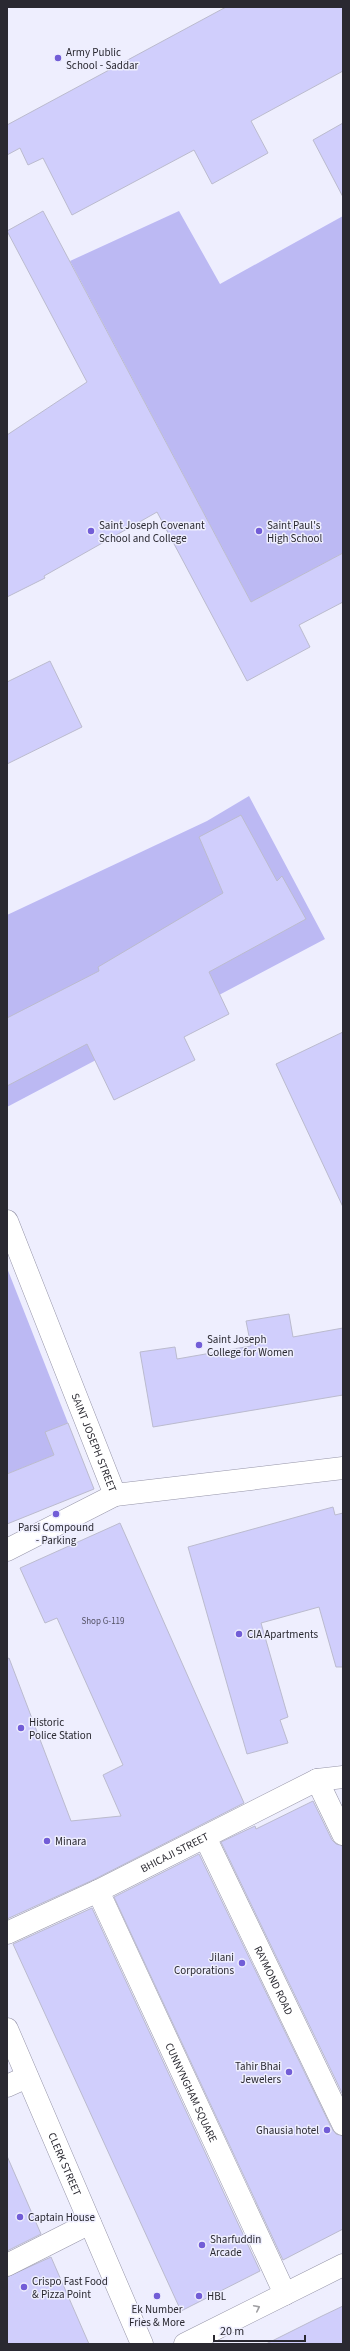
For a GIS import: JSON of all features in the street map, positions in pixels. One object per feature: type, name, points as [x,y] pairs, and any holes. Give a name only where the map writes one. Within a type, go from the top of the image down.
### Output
[{"type":"street","name":"SAINT JOSEPH STREET","points":[[7,1221],[115,1495],[343,1468]]},
{"type":"street","points":[[7,1550],[115,1495]]},
{"type":"street","name":"BHICAJI STREET","points":[[7,1933],[98,1891],[316,1780],[343,1777]]},
{"type":"street","points":[[316,1780],[343,1834]]},
{"type":"street","name":"RAYMOND ROAD","points":[[204,1837],[343,2124]]},
{"type":"street","name":"CUNNYNGHAM SQUARE","points":[[98,1891],[285,2294]]},
{"type":"street","name":"CLERK STREET","points":[[7,2029],[142,2344]]},
{"type":"street","points":[[7,2086],[27,2077]]},
{"type":"street","points":[[7,2265],[90,2223]]},
{"type":"street","points":[[185,2344],[343,2265]]},
{"type":"shaded area","points":[[179,211],[220,284],[343,216],[343,553],[251,602],[70,261]]},
{"type":"shaded area","points":[[249,796],[325,939],[7,1107],[7,915],[207,821]]},
{"type":"shaded area","points":[[7,1268],[68,1423],[46,1432],[54,1455],[7,1474]]},
{"type":"building","points":[[226,7],[343,7],[343,71],[251,121],[268,153],[212,184],[194,150],[72,215],[43,158],[28,165],[20,148],[7,155],[7,125]]},
{"type":"building","points":[[343,123],[343,197],[313,140]]},
{"type":"building","points":[[43,211],[251,602],[343,553],[343,602],[299,625],[310,647],[247,681],[157,512],[44,576],[45,578],[7,597],[7,435],[87,382],[7,231]]},
{"type":"building","points":[[50,661],[82,727],[7,764],[7,682]]},
{"type":"building","points":[[241,815],[277,881],[282,876],[306,919],[209,972],[229,1014],[184,1037],[195,1060],[114,1100],[87,1044],[7,1086],[7,1018],[99,971],[98,967],[223,893],[199,837]]},
{"type":"building","points":[[343,1032],[343,1207],[276,1064]]},
{"type":"building","points":[[289,1314],[293,1337],[343,1328],[343,1395],[153,1427],[140,1352],[175,1347],[177,1359],[251,1346],[246,1321]]},
{"type":"building","points":[[68,1423],[94,1489],[7,1524],[7,1474],[54,1455],[45,1432]]},
{"type":"building","name":"CIA Apartments","points":[[333,1507],[335,1515],[343,1513],[343,1667],[336,1667],[319,1607],[261,1623],[288,1717],[280,1720],[288,1743],[247,1754],[188,1547]]},
{"type":"building","points":[[120,1523],[244,1803],[93,1880],[7,1919],[7,1659],[9,1658],[71,1821],[121,1816],[103,1775],[123,1765],[57,1618],[45,1623],[20,1568]]},
{"type":"building","points":[[313,1801],[332,1840],[336,1844],[343,1846],[343,2095],[221,1842],[255,1826],[256,1829]]},
{"type":"building","points":[[199,1854],[332,2129],[336,2134],[343,2136],[343,2229],[283,2260],[114,1897]]},
{"type":"building","points":[[92,1908],[260,2271],[181,2311],[13,1944]]},
{"type":"building","name":"Captain House","points":[[7,2156],[41,2234],[7,2251]]},
{"type":"building","points":[[51,2257],[89,2344],[7,2344],[7,2277]]},
{"type":"building","points":[[343,2306],[343,2344],[266,2344],[322,2316]]},
{"type":"place","name":"Army Public School - Saddar","points":[[58,58]]},
{"type":"place","name":"Saint Joseph Covenant School and College","points":[[91,531]]},
{"type":"place","name":"Saint Paul's High School","points":[[259,531]]},
{"type":"place","name":"Saint Joseph College for Women","points":[[199,1345]]},
{"type":"place","name":"Parsi Compound - Parking","points":[[56,1514]]},
{"type":"place","name":"CIA Apartments","points":[[239,1634]]},
{"type":"place","name":"Historic Police Station","points":[[21,1728]]},
{"type":"place","name":"Minara","points":[[47,1841]]},
{"type":"place","name":"Jilani Corporations","points":[[242,1963]]},
{"type":"place","name":"Tahir Bhai Jewelers","points":[[289,2072]]},
{"type":"place","name":"Ghausia hotel","points":[[327,2130]]},
{"type":"place","name":"Captain House","points":[[20,2217]]},
{"type":"place","name":"Sharfuddin Arcade","points":[[202,2245]]},
{"type":"place","name":"Crispo Fast Food & Pizza Point","points":[[24,2287]]},
{"type":"place","name":"Ek Number Fries & More","points":[[157,2296]]},
{"type":"place","name":"HBL","points":[[199,2296]]}]
